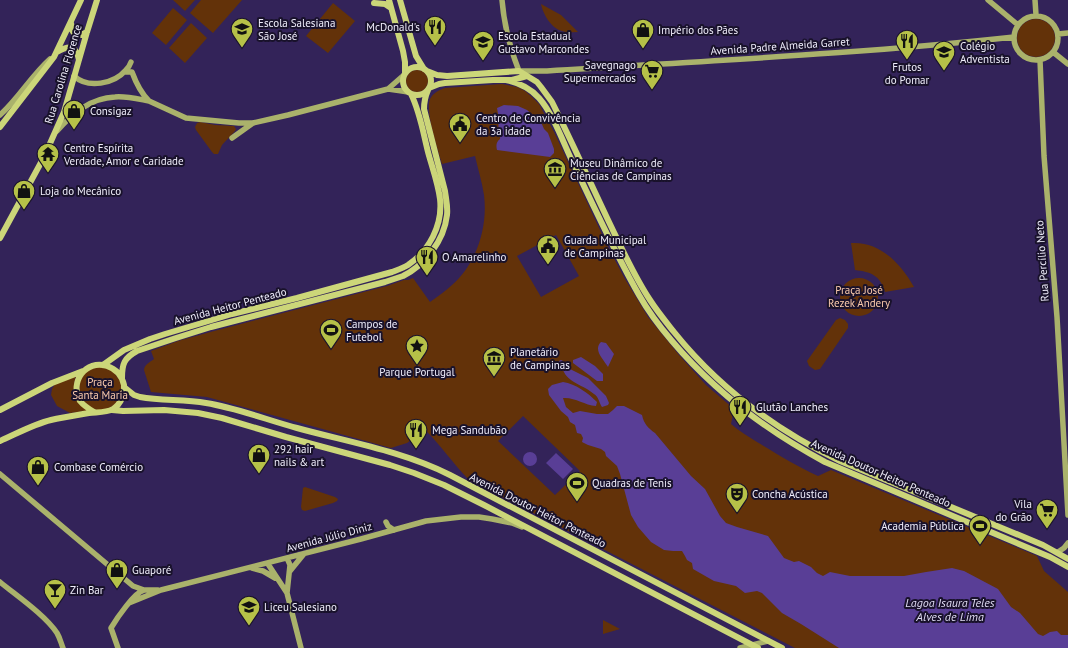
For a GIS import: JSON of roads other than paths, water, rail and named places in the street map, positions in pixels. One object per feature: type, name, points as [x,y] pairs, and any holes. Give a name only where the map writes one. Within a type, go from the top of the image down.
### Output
[{"type":"main road","points":[[0,127],[46,69],[57,52],[81,0]]},
{"type":"main road","name":"Rua Carolina Florence","points":[[0,238],[44,157],[64,112],[86,32],[97,0]]},
{"type":"main road","points":[[502,0],[505,23],[519,71]]},
{"type":"main road","points":[[988,0],[1018,25]]},
{"type":"main road","points":[[1035,0],[1036,15]]},
{"type":"main road","points":[[374,3],[390,4],[401,2],[416,56],[431,78],[428,89]]},
{"type":"main road","points":[[390,4],[404,51],[405,62],[403,83],[404,87],[409,93]]},
{"type":"main road","points":[[1036,15],[1042,16],[1051,21],[1057,29],[1058,34],[1058,44],[1053,52],[1040,60],[1034,60],[1024,56],[1016,48],[1014,37],[1014,32],[1024,19],[1036,15]]},
{"type":"main road","points":[[71,23],[72,30],[75,35],[82,35],[86,32]]},
{"type":"main road","points":[[1058,34],[1068,33]]},
{"type":"main road","name":"Avenida Padre Almeida Garret","points":[[547,71],[888,49],[1014,37]]},
{"type":"main road","points":[[0,115],[38,71],[57,52],[69,47],[72,48],[76,52],[79,60]]},
{"type":"main road","points":[[1053,52],[1068,64]]},
{"type":"main road","points":[[505,72],[512,67],[514,58]]},
{"type":"main road","name":"Rua Percílio Neto","points":[[1040,60],[1044,156],[1055,296],[1068,515]]},
{"type":"main road","points":[[74,76],[88,83],[107,82],[127,70],[131,62]]},
{"type":"main road","points":[[388,89],[410,68],[415,67],[420,67],[437,75],[447,76],[519,71],[547,71]]},
{"type":"main road","name":"Avenida Doutor Heitor Penteado","points":[[519,71],[537,82],[552,102],[643,289],[672,330],[705,367],[749,406],[777,426],[811,447],[840,461],[1058,552],[1068,559]]},
{"type":"main road","points":[[55,133],[76,112],[96,100],[116,97],[127,97],[149,101],[186,118],[253,123],[388,89],[420,95],[439,84],[515,80],[547,71]]},
{"type":"main road","points":[[124,72],[132,72],[137,85],[149,101]]},
{"type":"main road","points":[[537,82],[536,77],[539,73]]},
{"type":"main road","name":"Avenida Doutor Heitor Penteado","points":[[506,80],[518,83],[528,88],[545,106],[556,126],[603,226],[639,296],[667,335],[712,384],[752,417],[779,436],[809,454],[841,469],[1002,536],[1050,557],[1068,567]]},
{"type":"main road","points":[[127,97],[134,93],[137,85]]},
{"type":"main road","name":"Avenida Heitor Penteado","points":[[122,378],[122,366],[131,354],[211,327],[385,282],[403,276],[421,263],[440,239],[447,216],[447,202],[424,109],[425,96],[428,89]]},
{"type":"main road","name":"Avenida Heitor Penteado","points":[[103,365],[124,350],[162,335],[208,321],[392,272],[408,265],[431,241],[437,227],[440,208],[438,189],[418,110],[409,93]]},
{"type":"main road","points":[[232,138],[253,123]]},
{"type":"main road","points":[[0,410],[52,383],[83,371],[96,364],[111,367],[116,370],[122,378],[124,392],[120,402],[112,410],[49,420],[0,441]]},
{"type":"main road","points":[[83,371],[77,383],[78,395],[84,405],[94,412]]},
{"type":"main road","name":"Avenida Doutor Heitor Penteado","points":[[124,387],[140,397],[208,403],[392,453],[426,464],[782,648]]},
{"type":"main road","name":"Avenida Doutor Heitor Penteado","points":[[112,410],[164,410],[206,414],[422,475],[460,492],[756,647]]},
{"type":"main road","points":[[390,465],[389,458],[392,453]]},
{"type":"main road","points":[[0,474],[133,586],[144,590],[161,590]]},
{"type":"main road","points":[[460,492],[463,482]]},
{"type":"main road","points":[[492,519],[500,517],[499,513],[496,511]]},
{"type":"main road","name":"Avenida Júlio Diniz","points":[[131,601],[161,590],[268,564],[426,521],[461,517],[492,519],[512,524],[536,533]]},
{"type":"main road","points":[[386,522],[388,526],[394,530]]},
{"type":"main road","points":[[1002,536],[1001,531],[1004,529]]},
{"type":"main road","points":[[1058,552],[1068,543]]},
{"type":"main road","points":[[289,573],[304,554]]},
{"type":"main road","points":[[287,558],[290,565],[287,592]]},
{"type":"main road","points":[[268,564],[287,592],[301,648]]},
{"type":"main road","points":[[252,568],[266,573],[280,581]]},
{"type":"main road","points":[[0,582],[48,623],[58,636],[63,648]]},
{"type":"main road","points":[[131,601],[134,593],[133,586]]},
{"type":"main road","points":[[118,648],[111,628],[131,601],[138,593],[144,590]]},
{"type":"main road","points":[[740,648],[756,647],[768,641]]},
{"type":"water","points":[[504,105],[518,106],[527,110],[541,122],[544,129],[548,133],[554,149],[554,153],[550,157],[497,150],[496,147],[500,139],[498,125],[500,119],[497,108]]},
{"type":"water","points":[[601,342],[606,343],[614,354],[608,367],[598,351]]},
{"type":"water","points":[[581,357],[595,366],[603,374],[603,381],[597,381],[573,363],[573,360]]},
{"type":"water","points":[[561,360],[566,367],[588,378],[606,396],[609,403],[608,405],[602,407],[596,395],[572,381],[565,374],[560,365],[559,361]]},
{"type":"water","name":"Lagoa Isaura Teles Alves de Lima","points":[[563,382],[582,389],[597,402],[596,406],[563,398],[566,407],[573,413],[580,411],[608,414],[617,406],[624,406],[642,415],[647,426],[655,433],[691,476],[705,489],[720,516],[726,523],[768,536],[784,558],[794,562],[799,561],[811,567],[823,576],[830,572],[850,576],[904,576],[952,568],[964,571],[998,589],[1011,607],[1020,613],[1038,634],[1043,636],[1050,632],[1057,631],[1061,635],[1068,635],[1068,648],[839,648],[782,613],[762,593],[757,591],[745,593],[736,586],[714,581],[693,569],[692,563],[687,560],[682,551],[664,550],[651,542],[638,527],[631,515],[617,466],[601,449],[582,442],[583,438],[581,434],[577,433],[575,425],[570,422],[568,417],[561,411],[549,395],[548,389],[552,385]]},
{"type":"water","points":[[527,452],[533,452],[537,456],[537,462],[533,466],[527,466],[523,462],[523,456]]},
{"type":"water","points":[[556,453],[573,469],[563,479],[546,463]]},
{"type":"place","name":"McDonald's","points":[[435,46]]},
{"type":"place","name":"Escola Salesiana São José","points":[[242,48]]},
{"type":"place","name":"Império dos Pães","points":[[643,50]]},
{"type":"place","name":"Frutos do Pomar","points":[[907,60]]},
{"type":"place","name":"Escola Estadual Gustavo Marcondes","points":[[483,62]]},
{"type":"place","name":"Colégio Adventista","points":[[944,72]]},
{"type":"place","name":"Savegnago Supermercados","points":[[652,90]]},
{"type":"place","name":"Consigaz","points":[[74,130]]},
{"type":"place","name":"Centro de Convivência da 3a idade","points":[[460,144]]},
{"type":"place","name":"Centro Espírita Verdade, Amor e Caridade","points":[[48,174]]},
{"type":"place","name":"Museu Dinâmico de Ciências de Campinas","points":[[555,188]]},
{"type":"place","name":"Loja do Mecânico","points":[[24,210]]},
{"type":"place","name":"Guarda Municipal de Campinas","points":[[548,266]]},
{"type":"place","name":"O Amarelinho","points":[[427,276]]},
{"type":"place","name":"Campos de Futebol","points":[[331,350]]},
{"type":"place","name":"Parque Portugal","points":[[417,366]]},
{"type":"place","name":"Planetário de Campinas","points":[[494,378]]},
{"type":"place","name":"Glutão Lanches","points":[[740,426]]},
{"type":"place","name":"Mega Sandubão","points":[[416,450]]},
{"type":"place","name":"292 hair nails & art","points":[[259,474]]},
{"type":"place","name":"Combase Comércio","points":[[38,486]]},
{"type":"place","name":"Quadras de Tenis","points":[[577,502]]},
{"type":"place","name":"Concha Acústica","points":[[737,514]]},
{"type":"place","name":"Vila do Grão","points":[[1047,530]]},
{"type":"place","name":"Academia Pública","points":[[980,546]]},
{"type":"place","name":"Guaporé","points":[[117,590]]},
{"type":"place","name":"Zin Bar","points":[[55,610]]},
{"type":"place","name":"Liceu Salesiano","points":[[249,626]]},
{"type":"park label","name":"Praça José Rezek Andery","points":[[859,296]]},
{"type":"park label","name":"Praça Santa Maria","points":[[100,388]]}]
